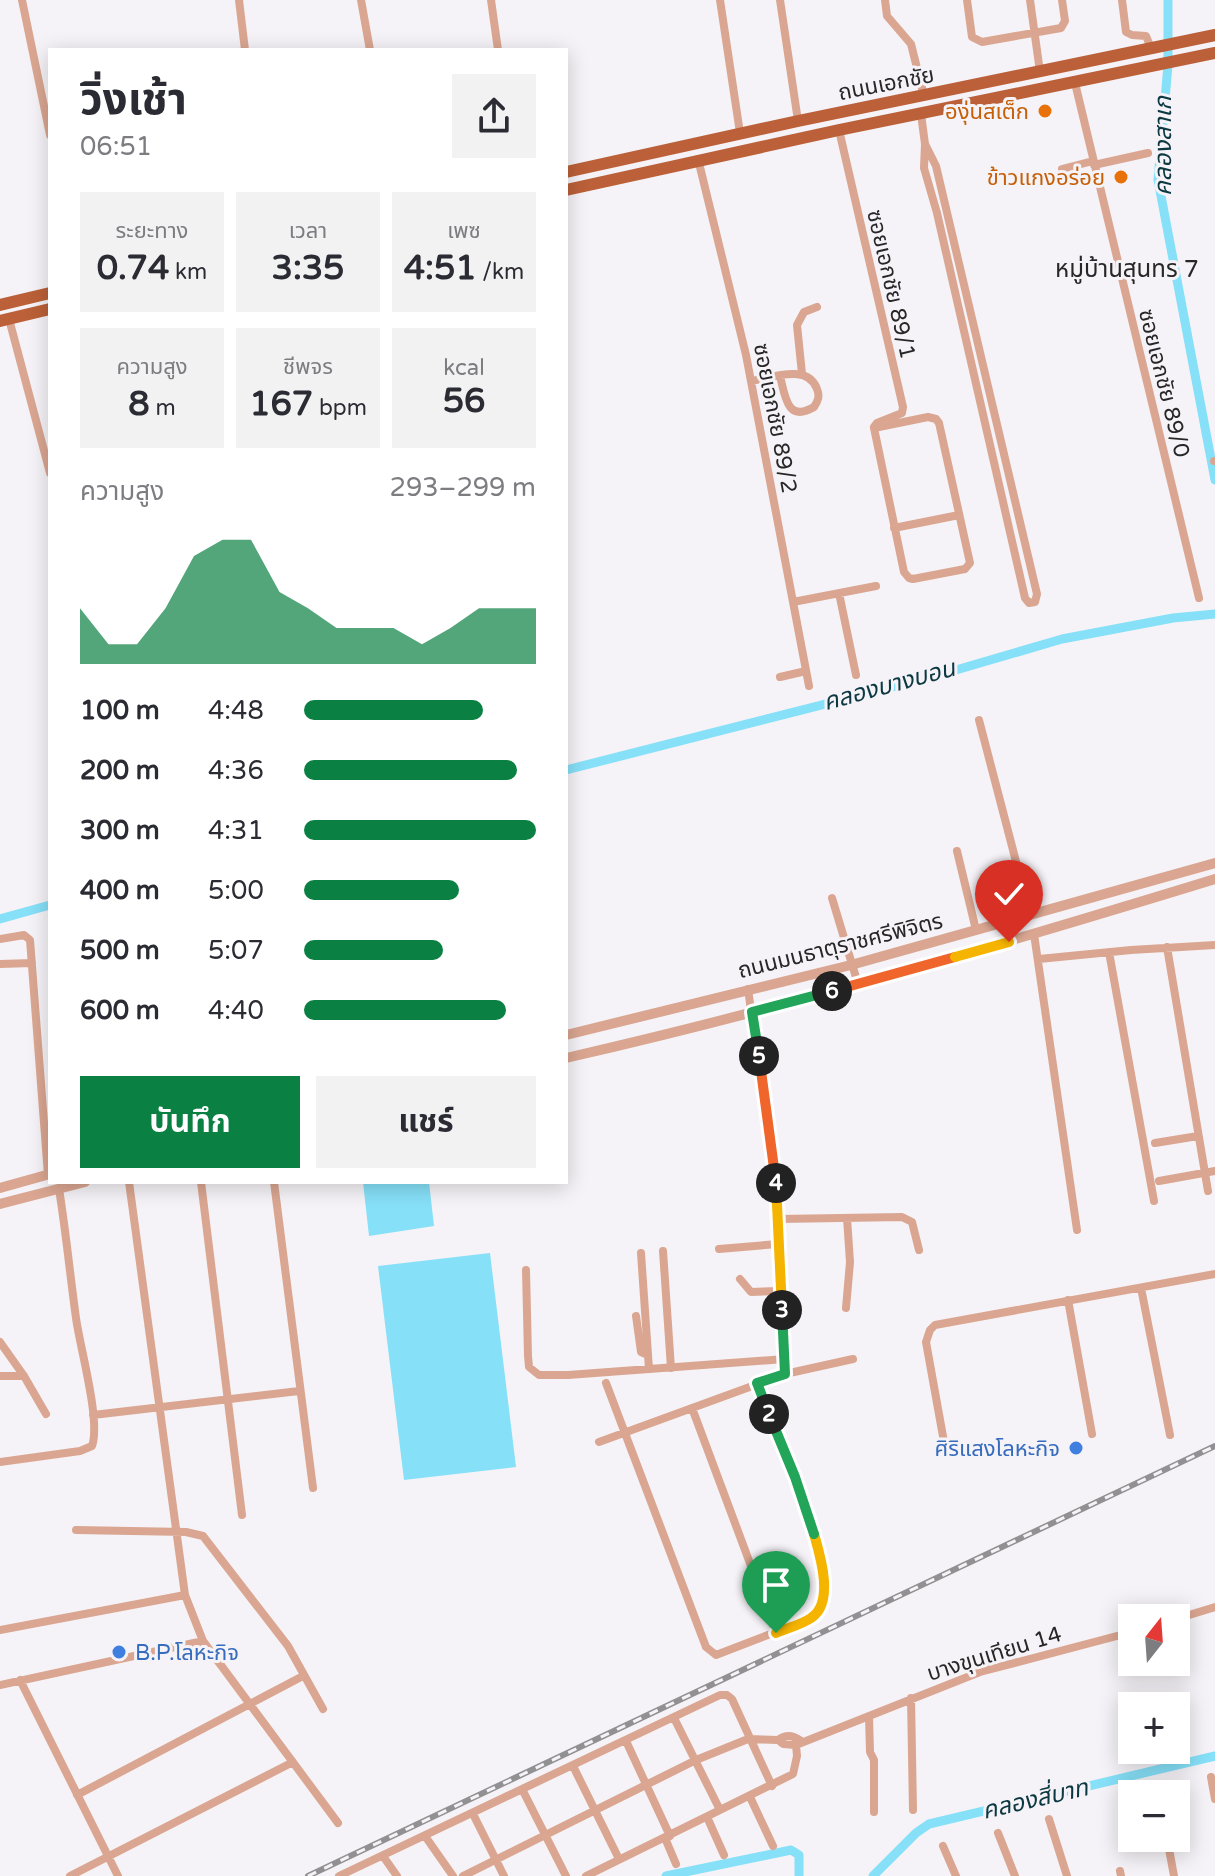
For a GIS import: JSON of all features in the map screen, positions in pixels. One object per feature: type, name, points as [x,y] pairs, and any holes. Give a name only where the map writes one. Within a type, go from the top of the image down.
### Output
[{"type":"main road","name":"ถนนเอกชัย","points":[[568,172],[1215,35]]},
{"type":"main road","name":"ถนนเอกชัย","points":[[568,190],[698,159],[1215,53]]},
{"type":"main road","points":[[0,305],[48,293]]},
{"type":"main road","points":[[5,320],[48,309]]},
{"type":"street","points":[[22,0],[48,125]]},
{"type":"street","points":[[239,0],[245,48]]},
{"type":"street","points":[[361,0],[370,48]]},
{"type":"street","points":[[491,0],[498,48]]},
{"type":"street","points":[[720,0],[740,133]]},
{"type":"street","points":[[780,0],[798,121]]},
{"type":"street","points":[[885,0],[887,16],[911,44],[924,96]]},
{"type":"street","points":[[967,0],[972,37],[982,42],[1061,28],[1062,0]]},
{"type":"street","points":[[1030,0],[1040,72]]},
{"type":"street","points":[[1122,0],[1126,32],[1146,36],[1154,48]]},
{"type":"street","name":"ซอยเอกชัย 89/0","points":[[1075,83],[1199,598]]},
{"type":"street","points":[[921,114],[924,168],[1025,598],[1029,603],[1035,602],[1037,594],[1007,458],[936,166],[925,144]]},
{"type":"street","name":"ซอยเอกชัย 89/1","points":[[839,130],[903,407],[902,413],[877,423],[874,428]]},
{"type":"street","points":[[1062,169],[1148,153]]},
{"type":"street","name":"ซอยเอกชัย 89/2","points":[[698,159],[751,381],[809,686]]},
{"type":"street","points":[[802,374],[797,325],[804,312],[817,307]]},
{"type":"street","points":[[5,320],[48,466]]},
{"type":"street","points":[[751,381],[780,376],[802,374],[814,382],[819,396],[814,407],[803,412],[791,409],[780,376]]},
{"type":"street","points":[[928,417],[936,419],[959,515],[970,563],[965,569],[909,578],[904,572],[874,428],[928,417]]},
{"type":"street","points":[[894,528],[959,515]]},
{"type":"street","points":[[793,602],[876,586]]},
{"type":"street","points":[[839,593],[856,675]]},
{"type":"street","points":[[780,677],[806,671]]},
{"type":"street","points":[[979,720],[1030,915]]},
{"type":"street","points":[[957,851],[976,930]]},
{"type":"street","name":"ถนนมนธาตุราชศรีพิจิตร","points":[[568,1034],[851,965],[1215,863]]},
{"type":"street","name":"ถนนมนธาตุราชศรีพิจิตร","points":[[568,1058],[858,984],[1215,879]]},
{"type":"street","points":[[832,898],[858,984]]},
{"type":"street","points":[[1034,934],[1077,1230]]},
{"type":"street","points":[[0,939],[28,937],[48,1162]]},
{"type":"street","points":[[1039,959],[1215,945]]},
{"type":"street","points":[[1167,947],[1198,1136],[1210,1172],[1208,1191]]},
{"type":"street","points":[[1109,952],[1154,1201]]},
{"type":"street","points":[[0,964],[32,963]]},
{"type":"street","points":[[748,989],[779,1219],[785,1374]]},
{"type":"street","points":[[39,1054],[48,1053]]},
{"type":"street","points":[[1155,1143],[1198,1136]]},
{"type":"street","points":[[1159,1181],[1210,1172]]},
{"type":"street","points":[[0,1188],[48,1174]]},
{"type":"street","points":[[0,1204],[78,1184]]},
{"type":"street","points":[[129,1184],[185,1595],[203,1641],[338,1823]]},
{"type":"street","points":[[201,1184],[242,1515]]},
{"type":"street","points":[[274,1184],[313,1488]]},
{"type":"street","points":[[0,1462],[87,1450],[94,1440],[93,1415],[76,1320],[59,1189]]},
{"type":"street","points":[[846,1308],[850,1262],[847,1218]]},
{"type":"street","points":[[779,1219],[907,1219],[914,1227],[919,1250]]},
{"type":"street","points":[[719,1249],[778,1244]]},
{"type":"street","points":[[663,1251],[671,1368]]},
{"type":"street","points":[[641,1253],[649,1369]]},
{"type":"street","points":[[526,1270],[528,1356],[533,1372],[548,1376],[785,1359]]},
{"type":"street","points":[[944,1442],[926,1342],[935,1325],[1215,1275]]},
{"type":"street","points":[[740,1279],[751,1292],[780,1291]]},
{"type":"street","points":[[1141,1288],[1170,1435]]},
{"type":"street","points":[[1068,1300],[1092,1434]]},
{"type":"street","points":[[636,1316],[641,1352],[648,1355]]},
{"type":"street","points":[[0,1342],[46,1414]]},
{"type":"street","points":[[599,1442],[757,1383],[853,1359]]},
{"type":"street","points":[[0,1376],[24,1376]]},
{"type":"street","points":[[606,1383],[706,1647],[716,1655],[723,1655],[812,1618],[822,1599],[824,1571],[795,1477],[757,1383]]},
{"type":"street","points":[[93,1415],[299,1391]]},
{"type":"street","points":[[692,1408],[776,1633]]},
{"type":"street","points":[[76,1530],[196,1532],[210,1543],[288,1646],[323,1709]]},
{"type":"street","points":[[0,1630],[185,1595]]},
{"type":"street","points":[[1190,1615],[1215,1607]]},
{"type":"street","name":"บางขุนเทียน 14","points":[[804,1741],[980,1672],[1118,1636]]},
{"type":"street","points":[[0,1685],[203,1641]]},
{"type":"street","points":[[77,1795],[303,1676]]},
{"type":"street","points":[[20,1680],[118,1876]]},
{"type":"street","points":[[339,1876],[720,1695],[732,1699],[772,1786]]},
{"type":"street","points":[[911,1698],[913,1810]]},
{"type":"street","points":[[869,1716],[870,1752],[874,1760],[874,1812]]},
{"type":"street","points":[[674,1718],[720,1810]]},
{"type":"street","points":[[463,1876],[696,1760],[748,1739],[778,1740],[783,1744],[804,1741]]},
{"type":"street","points":[[626,1741],[648,1786],[676,1864]]},
{"type":"street","points":[[586,1876],[793,1774],[804,1741]]},
{"type":"street","points":[[70,1876],[293,1762]]},
{"type":"street","points":[[573,1766],[619,1859]]},
{"type":"street","points":[[1211,1777],[1215,1799]]},
{"type":"street","points":[[522,1789],[566,1876]]},
{"type":"street","points":[[750,1797],[773,1846]]},
{"type":"street","points":[[473,1814],[504,1876]]},
{"type":"street","points":[[707,1817],[724,1855]]},
{"type":"street","points":[[1049,1819],[1067,1876]]},
{"type":"street","points":[[998,1833],[1015,1876]]},
{"type":"street","points":[[425,1836],[453,1876]]},
{"type":"street","points":[[943,1846],[956,1876]]},
{"type":"street","points":[[1170,1852],[1174,1876]]},
{"type":"street","points":[[383,1856],[397,1876]]},
{"type":"water","points":[[363,1184],[429,1184],[434,1226],[369,1236]]},
{"type":"water","points":[[490,1253],[516,1467],[404,1480],[378,1266]]},
{"type":"waterway","name":"คลองสาเก","points":[[1168,0],[1168,65],[1158,180],[1215,480]]},
{"type":"waterway","name":"คลองบางบอน","points":[[568,769],[932,677],[1062,639],[1173,618],[1215,614]]},
{"type":"waterway","name":"คลองบางบอน","points":[[0,919],[48,906]]},
{"type":"waterway","name":"คลองสี่บาท","points":[[873,1876],[929,1824],[1215,1756]]},
{"type":"waterway","points":[[666,1876],[791,1850],[799,1855],[799,1876]]},
{"type":"railway","points":[[308,1876],[1215,1446]]},
{"type":"place","name":"องุ่นสเต็ก","points":[[1045,111]]},
{"type":"place","name":"ข้าวแกงอร่อย","points":[[1121,177]]},
{"type":"place","name":"ศิริแสงโลหะกิจ","points":[[1076,1448]]},
{"type":"place","name":"B.P.โลหะกิจ","points":[[119,1652]]},
{"type":"district","name":"หมู่บ้านสุนทร 7","points":[[1127,269]]},
{"type":"route","points":[[776,1633],[812,1618],[818,1611],[824,1571],[795,1477],[757,1383],[785,1374],[785,1347],[776,1180],[752,1012],[1009,942]]}]
